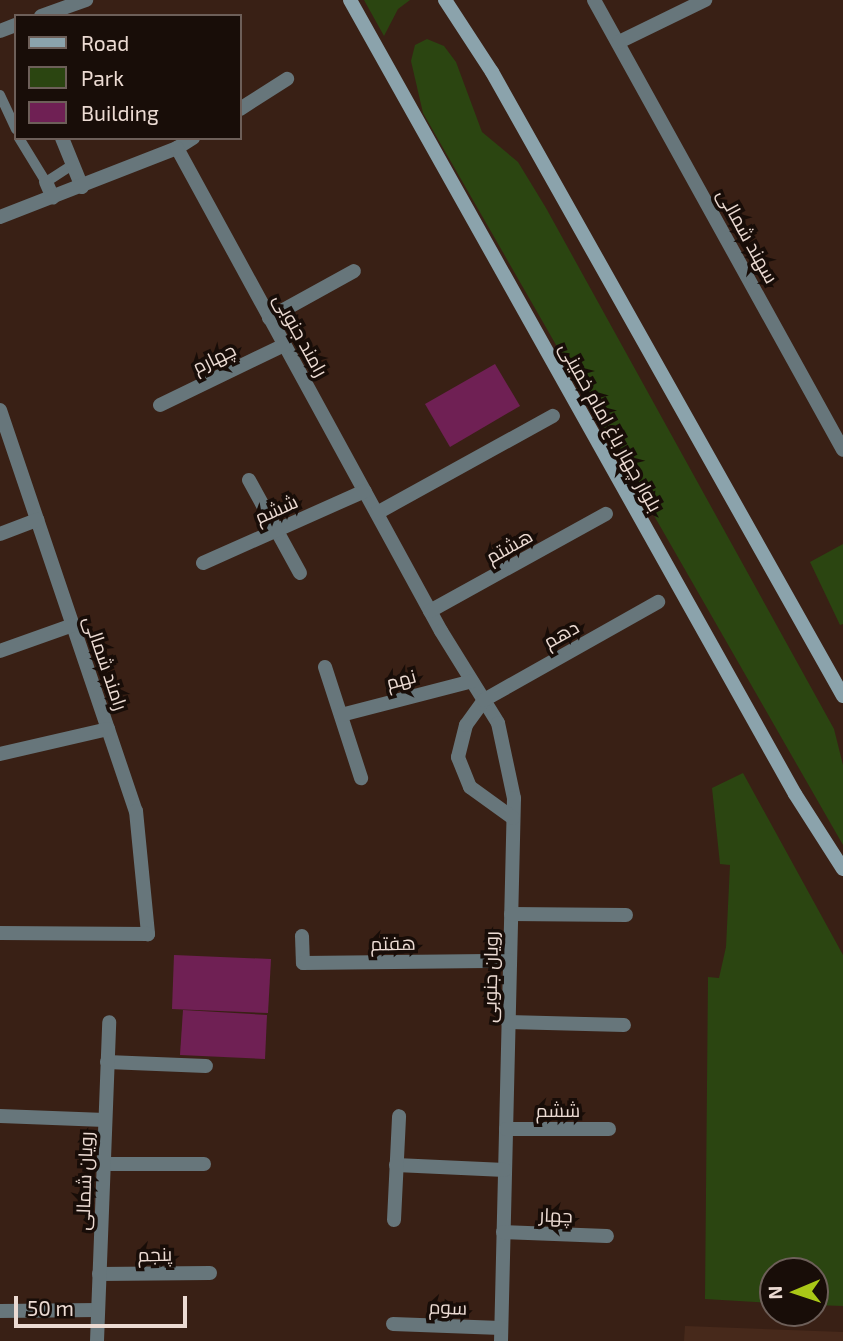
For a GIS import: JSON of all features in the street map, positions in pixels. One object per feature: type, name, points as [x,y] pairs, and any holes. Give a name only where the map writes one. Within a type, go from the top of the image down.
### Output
[{"type":"main road","name":"بلوار چهار باغ امام خمینی","points":[[350,0],[788,782],[843,869]]},
{"type":"main road","points":[[445,0],[492,72],[843,696]]},
{"type":"street","points":[[47,14],[86,0]]},
{"type":"street","name":"سهند شمالی","points":[[594,0],[843,450]]},
{"type":"street","points":[[619,42],[705,0]]},
{"type":"street","points":[[242,108],[287,79]]},
{"type":"street","points":[[63,140],[82,187]]},
{"type":"street","points":[[0,217],[82,187],[177,148],[190,140]]},
{"type":"street","name":"رامند جنوبی","points":[[177,148],[441,631]]},
{"type":"street","points":[[46,182],[53,198]]},
{"type":"street","points":[[269,318],[354,271]]},
{"type":"street","name":"چهارم","points":[[160,405],[284,345]]},
{"type":"street","name":"رامند شمالی","points":[[0,933],[148,934],[136,811],[1,414]]},
{"type":"street","points":[[377,513],[553,416]]},
{"type":"street","points":[[249,480],[300,573]]},
{"type":"street","name":"ششم","points":[[203,563],[365,491]]},
{"type":"street","name":"هشتم","points":[[430,611],[606,513]]},
{"type":"street","points":[[0,534],[37,520]]},
{"type":"street","name":"دهم","points":[[484,700],[658,602]]},
{"type":"street","points":[[0,651],[73,625]]},
{"type":"street","name":"رویان جنوبی","points":[[441,631],[498,723],[514,798],[501,1334]]},
{"type":"street","points":[[325,667],[361,778]]},
{"type":"street","name":"نهم","points":[[341,715],[472,681]]},
{"type":"street","points":[[484,700],[466,725],[458,757],[470,788],[513,818]]},
{"type":"street","points":[[0,754],[108,729]]},
{"type":"street","points":[[511,914],[626,915]]},
{"type":"street","name":"هفتم","points":[[302,936],[303,963],[510,961]]},
{"type":"street","name":"رویان شمالی","points":[[97,1341],[108,1022]]},
{"type":"street","points":[[508,1022],[624,1025]]},
{"type":"street","points":[[107,1062],[206,1066]]},
{"type":"street","points":[[0,1116],[105,1120]]},
{"type":"street","points":[[394,1220],[399,1116]]},
{"type":"street","name":"ششم","points":[[506,1129],[610,1129]]},
{"type":"street","points":[[103,1164],[204,1164]]},
{"type":"street","points":[[396,1166],[505,1170]]},
{"type":"street","name":"چهار","points":[[503,1233],[607,1236]]},
{"type":"street","name":"پنجم","points":[[99,1274],[210,1273]]},
{"type":"street","points":[[0,1311],[98,1310]]},
{"type":"street","name":"سوم","points":[[393,1325],[501,1334]]},
{"type":"lane","points":[[0,95],[14,126]]},
{"type":"lane","points":[[20,140],[46,182],[72,165]]},
{"type":"shaded area","points":[[685,1326],[843,1332],[843,1341],[684,1341]]},
{"type":"green space","points":[[364,0],[410,0],[398,9],[384,36]]},
{"type":"green space","points":[[427,39],[444,46],[456,62],[482,132],[518,162],[546,208],[834,729],[843,765],[843,845],[423,113],[411,61],[415,45]]},
{"type":"green space","points":[[843,544],[843,624],[840,625],[810,562]]},
{"type":"green space","points":[[743,773],[843,955],[843,1306],[829,1306],[829,1257],[759,1257],[759,1302],[705,1299],[708,977],[719,978],[726,947],[730,865],[720,864],[712,788]]},
{"type":"building","points":[[495,364],[520,406],[450,447],[425,404]]},
{"type":"building","points":[[174,955],[271,959],[268,1013],[172,1009]]},
{"type":"building","points":[[183,1010],[267,1015],[265,1059],[180,1055]]}]
